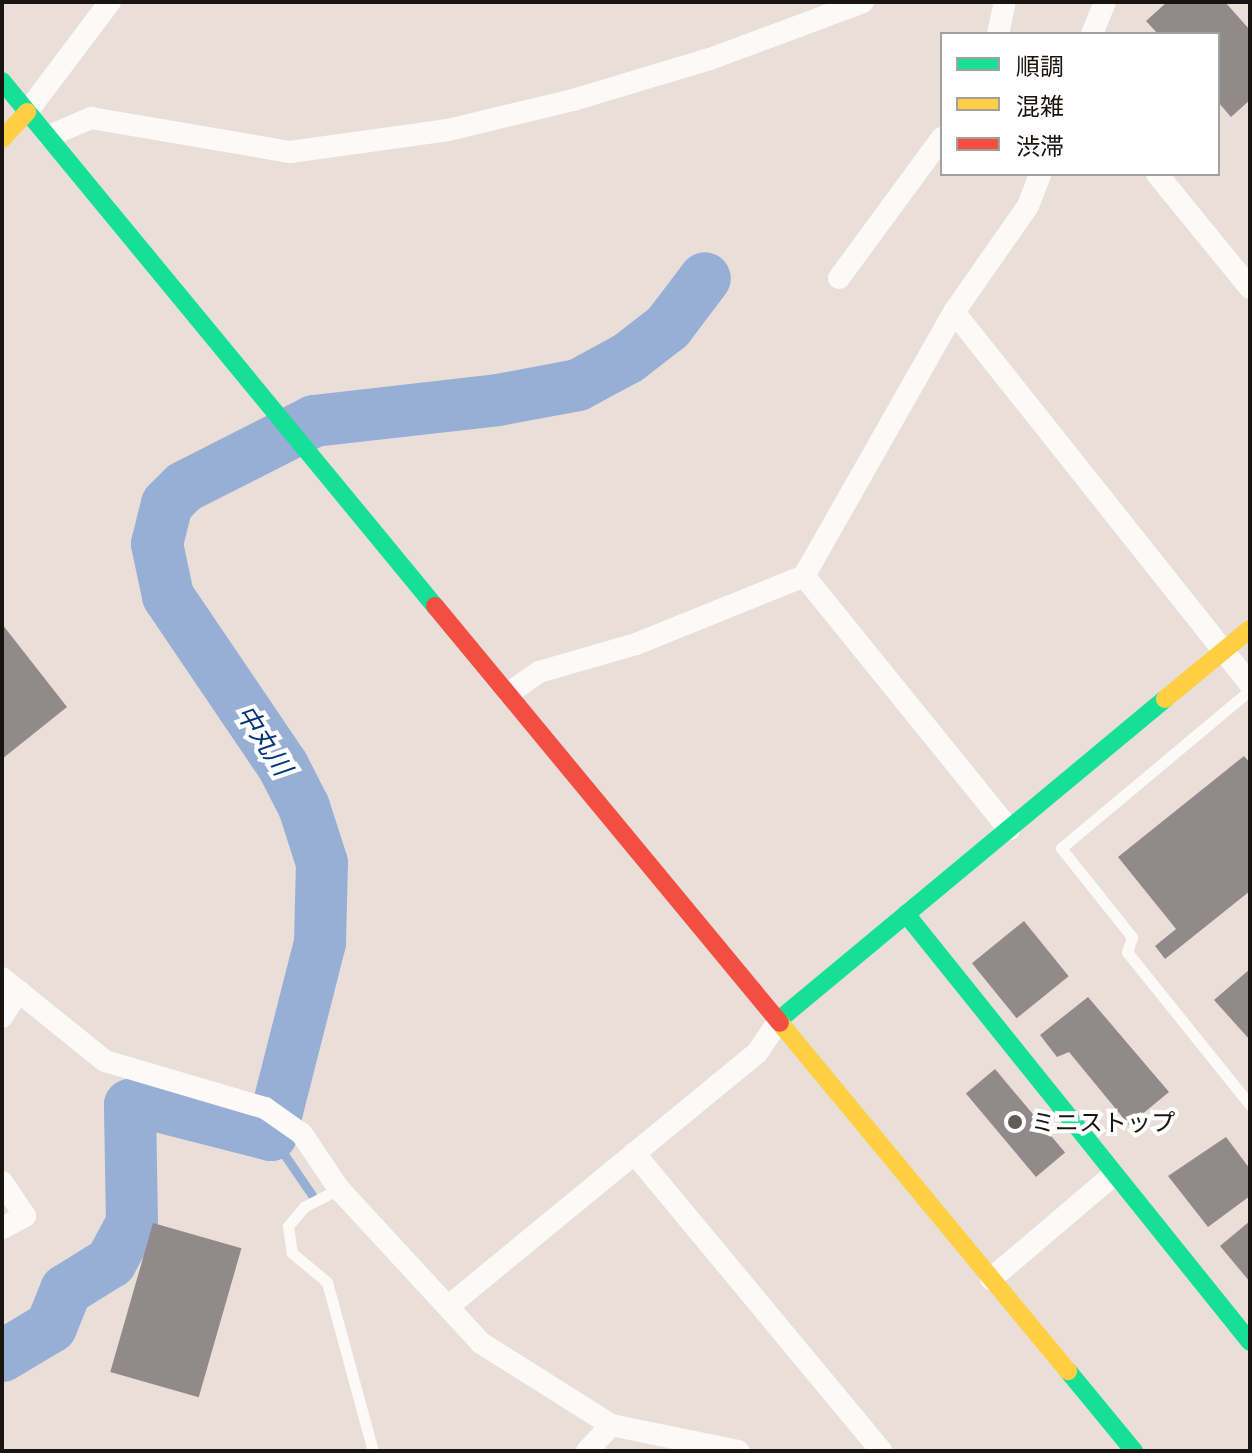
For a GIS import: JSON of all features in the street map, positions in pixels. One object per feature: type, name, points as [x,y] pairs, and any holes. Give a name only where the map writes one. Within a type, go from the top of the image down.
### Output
[{"type":"street","points":[[2,139],[27,112],[110,2]]},
{"type":"street","points":[[49,136],[91,118],[290,152],[448,130],[573,100],[710,59],[863,2]]},
{"type":"street","points":[[998,32],[1005,2]]},
{"type":"street","points":[[1093,32],[1105,2]]},
{"type":"street","points":[[2,81],[1134,1451]]},
{"type":"street","points":[[839,278],[940,141]]},
{"type":"street","points":[[509,693],[539,672],[636,644],[804,576],[954,312],[1028,206],[1039,176]]},
{"type":"street","points":[[1159,176],[1250,288]]},
{"type":"street","points":[[954,312],[1250,687]]},
{"type":"street","points":[[804,576],[1009,829]]},
{"type":"street","points":[[450,1305],[757,1053],[780,1019],[1250,629]]},
{"type":"street","points":[[906,914],[1250,1342]]},
{"type":"street","points":[[2,1017],[10,985],[105,1061],[265,1108],[302,1134],[339,1189],[450,1305],[481,1343],[611,1425],[706,1447],[738,1451]]},
{"type":"street","points":[[634,1153],[881,1451]]},
{"type":"street","points":[[991,1279],[1113,1175]]},
{"type":"street","points":[[2,1182],[25,1216],[2,1228]]},
{"type":"street","points":[[587,1451],[611,1425]]},
{"type":"lane","points":[[1250,687],[1061,848],[1132,937],[1127,952],[1250,1105]]},
{"type":"lane","points":[[339,1189],[304,1207],[288,1226],[292,1253],[327,1282],[373,1451]]},
{"type":"building","points":[[1167,2],[1225,2],[1250,30],[1250,100],[1231,117],[1220,104],[1220,32],[1156,32],[1146,21]]},
{"type":"building","points":[[2,624],[67,707],[2,759]]},
{"type":"building","points":[[1244,756],[1250,763],[1250,891],[1165,959],[1155,946],[1176,929],[1118,857]]},
{"type":"building","points":[[1024,921],[1069,976],[1017,1018],[972,963]]},
{"type":"building","points":[[1250,969],[1250,1040],[1214,1000]]},
{"type":"building","points":[[1088,997],[1169,1092],[1129,1125],[1069,1052],[1057,1057],[1040,1035]]},
{"type":"building","name":"ミニストップ","points":[[995,1069],[1065,1152],[1036,1177],[966,1093]]},
{"type":"building","points":[[1226,1137],[1250,1169],[1250,1196],[1208,1227],[1168,1176]]},
{"type":"building","points":[[1250,1221],[1250,1282],[1220,1246]]},
{"type":"building","points":[[153,1223],[241,1248],[199,1397],[110,1372]]},
{"type":"waterway","name":"中丸川","points":[[2,1356],[51,1327],[66,1290],[111,1262],[132,1223],[130,1105],[150,1104],[271,1135],[320,943],[322,863],[304,807],[283,766],[168,596],[157,544],[167,504],[184,487],[314,421],[498,400],[578,385],[628,358],[668,327],[705,278]]},
{"type":"waterway","points":[[271,1135],[312,1195]]},
{"type":"traffic: fast","points":[[2,81],[435,606]]},
{"type":"traffic: fast","points":[[780,1019],[1165,699]]},
{"type":"traffic: fast","points":[[906,914],[1250,1342]]},
{"type":"traffic: fast","points":[[1068,1371],[1134,1451]]},
{"type":"traffic: slow","points":[[2,139],[27,112]]},
{"type":"traffic: slow","points":[[1165,699],[1250,629]]},
{"type":"traffic: slow","points":[[780,1023],[1068,1371]]},
{"type":"traffic: jam","points":[[435,606],[780,1023]]},
{"type":"place","name":"ミニストップ","points":[[1015,1122]]}]
